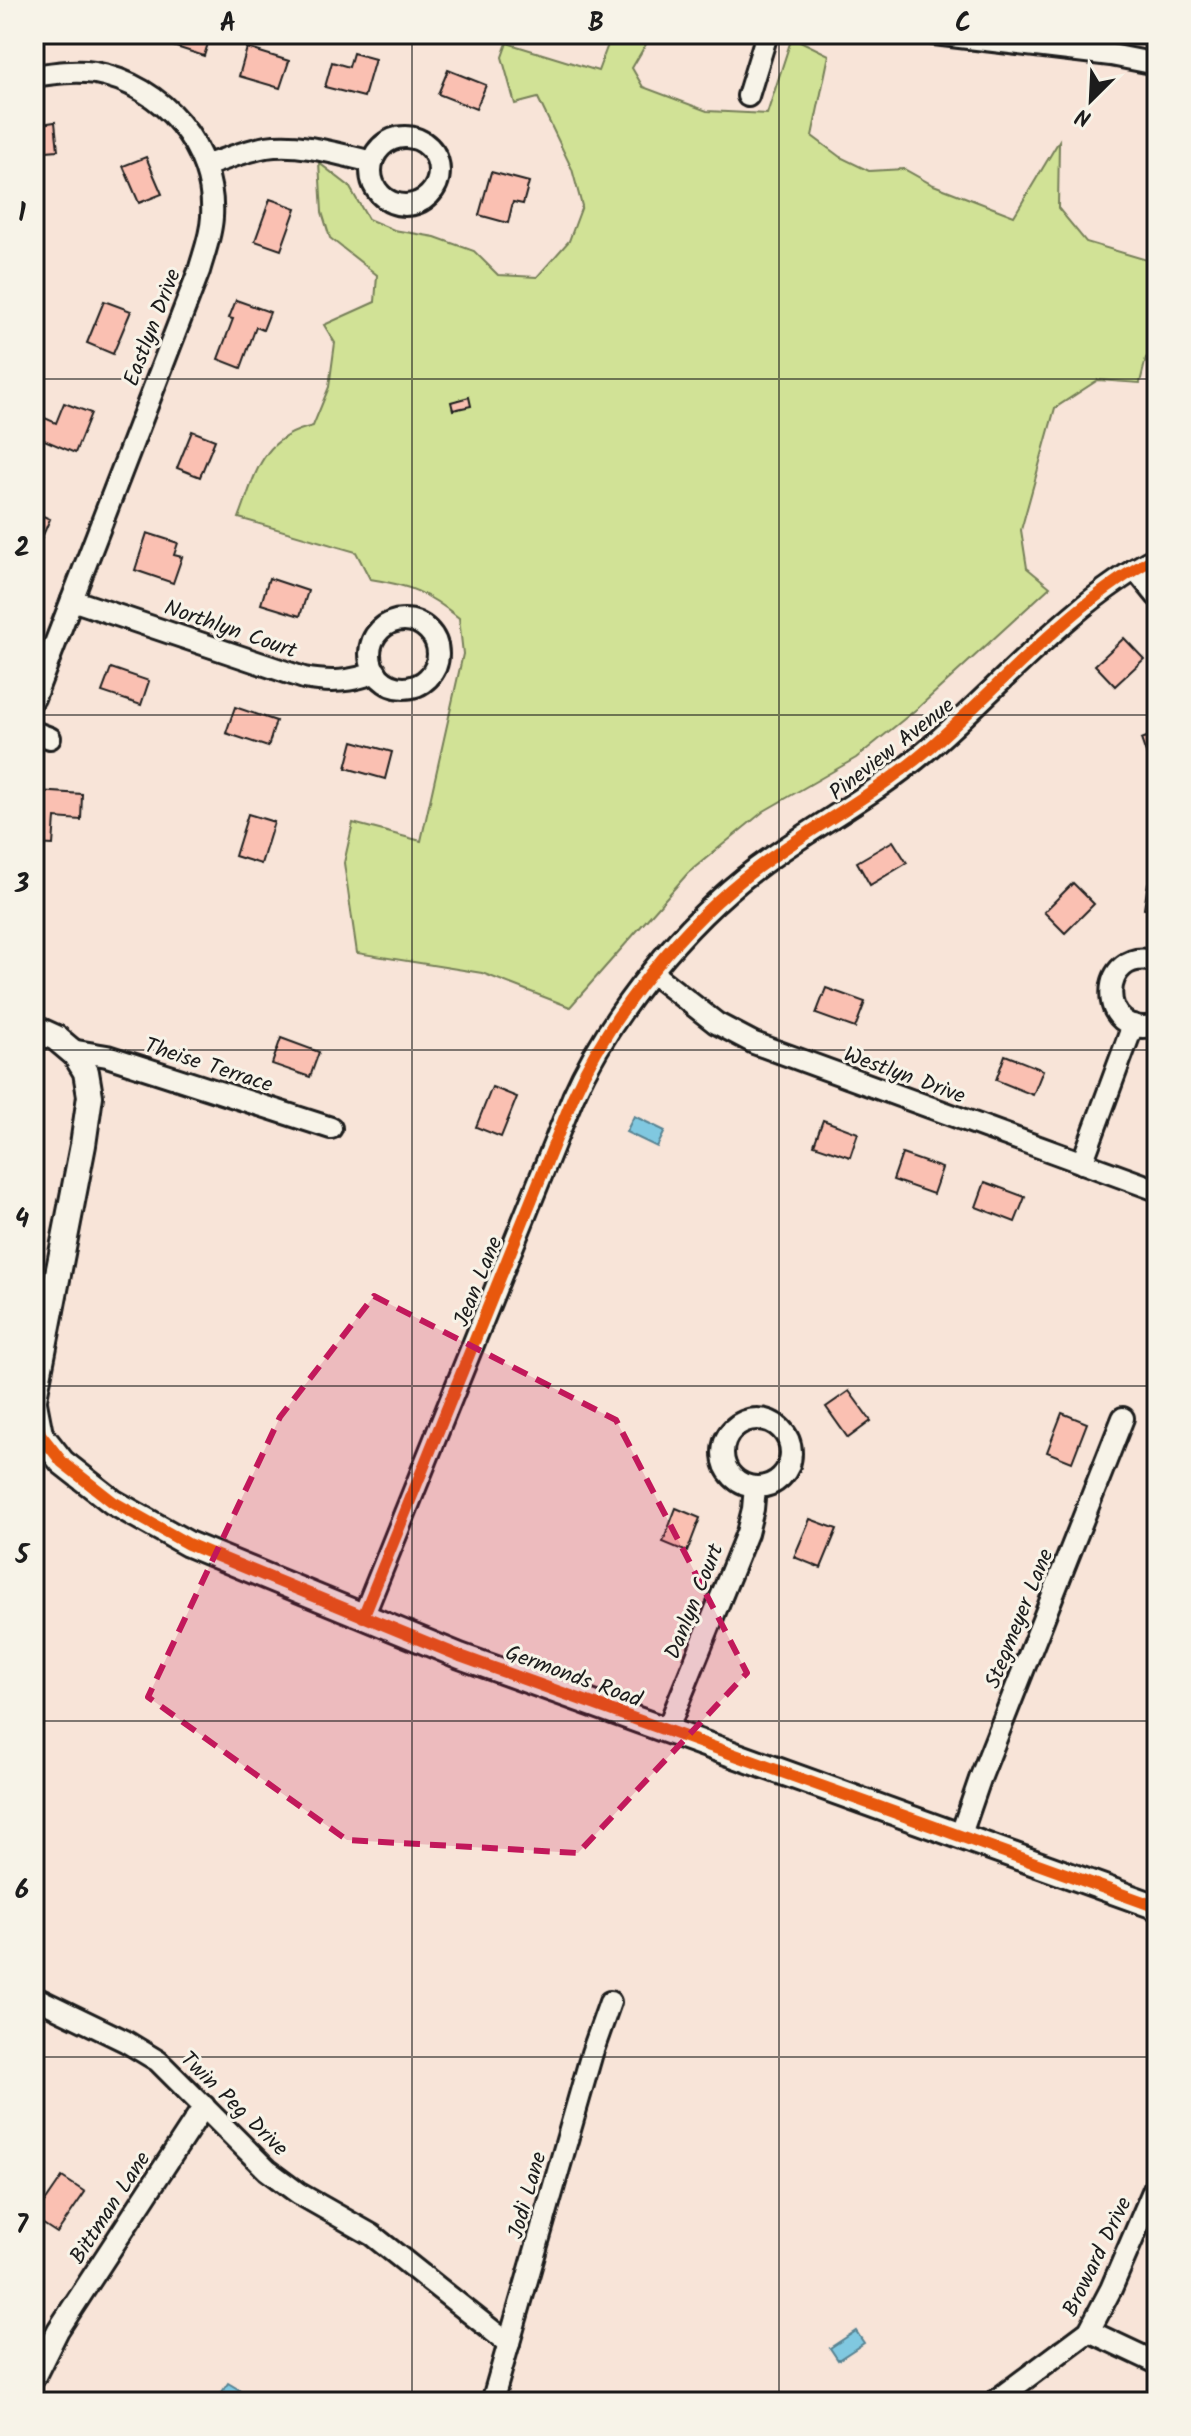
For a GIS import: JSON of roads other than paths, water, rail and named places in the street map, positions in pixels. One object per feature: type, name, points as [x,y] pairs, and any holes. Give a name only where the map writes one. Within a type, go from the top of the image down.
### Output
[{"type":"street","points":[[748,96],[767,34]]},
{"type":"street","points":[[934,34],[1049,41],[1157,64]]},
{"type":"street","name":"Eastlyn Drive","points":[[34,76],[94,73],[135,87],[157,100],[175,116],[194,142],[211,188],[213,215],[204,256],[34,698]]},
{"type":"street","points":[[205,166],[253,150],[280,146],[372,162]]},
{"type":"street","name":"Pineview Avenue","points":[[652,973],[699,920],[743,879],[864,799],[906,767],[1084,607],[1135,569],[1157,557]]},
{"type":"street","points":[[1135,569],[1157,596]]},
{"type":"street","name":"Northlyn Court","points":[[72,600],[304,678],[333,682],[376,672]]},
{"type":"street","points":[[1157,962],[1144,959],[1122,967],[1112,981],[1110,996],[1115,1011],[1133,1025],[1157,1025]]},
{"type":"street","name":"Westlyn Drive","points":[[652,973],[716,1023],[754,1043],[1157,1190]]},
{"type":"street","name":"Jean Lane","points":[[363,1617],[582,1076],[603,1038],[652,973]]},
{"type":"street","points":[[1082,1163],[1133,1025]]},
{"type":"street","points":[[34,1028],[56,1038],[71,1050]]},
{"type":"street","name":"Germonds Road","points":[[71,1050],[86,1072],[90,1102],[34,1400],[39,1444],[80,1478],[156,1528],[215,1556],[460,1656],[1157,1907]]},
{"type":"street","name":"Theise Terrace","points":[[71,1050],[95,1053],[331,1128]]},
{"type":"street","name":"Stegmeyer Lane","points":[[960,1837],[1123,1418]]},
{"type":"street","name":"Danlyn Court","points":[[667,1730],[747,1533],[755,1487]]},
{"type":"street","name":"Twin Peg Drive","points":[[34,1997],[141,2050],[172,2074],[267,2170],[298,2193],[380,2241],[509,2344]]},
{"type":"street","name":"Jodi Lane","points":[[492,2402],[592,2053],[610,2002]]},
{"type":"street","name":"Bittman Lane","points":[[34,2378],[58,2330],[204,2106]]},
{"type":"street","name":"Broward Drive","points":[[994,2402],[1089,2331],[1111,2289],[1157,2182]]},
{"type":"street","points":[[1089,2331],[1157,2363]]},
{"type":"water","points":[[634,1116],[665,1131],[657,1147],[626,1132]]},
{"type":"water","points":[[856,2331],[864,2343],[838,2360],[830,2348]]},
{"type":"water","points":[[228,2383],[253,2398],[251,2402],[231,2402],[220,2395]]}]
